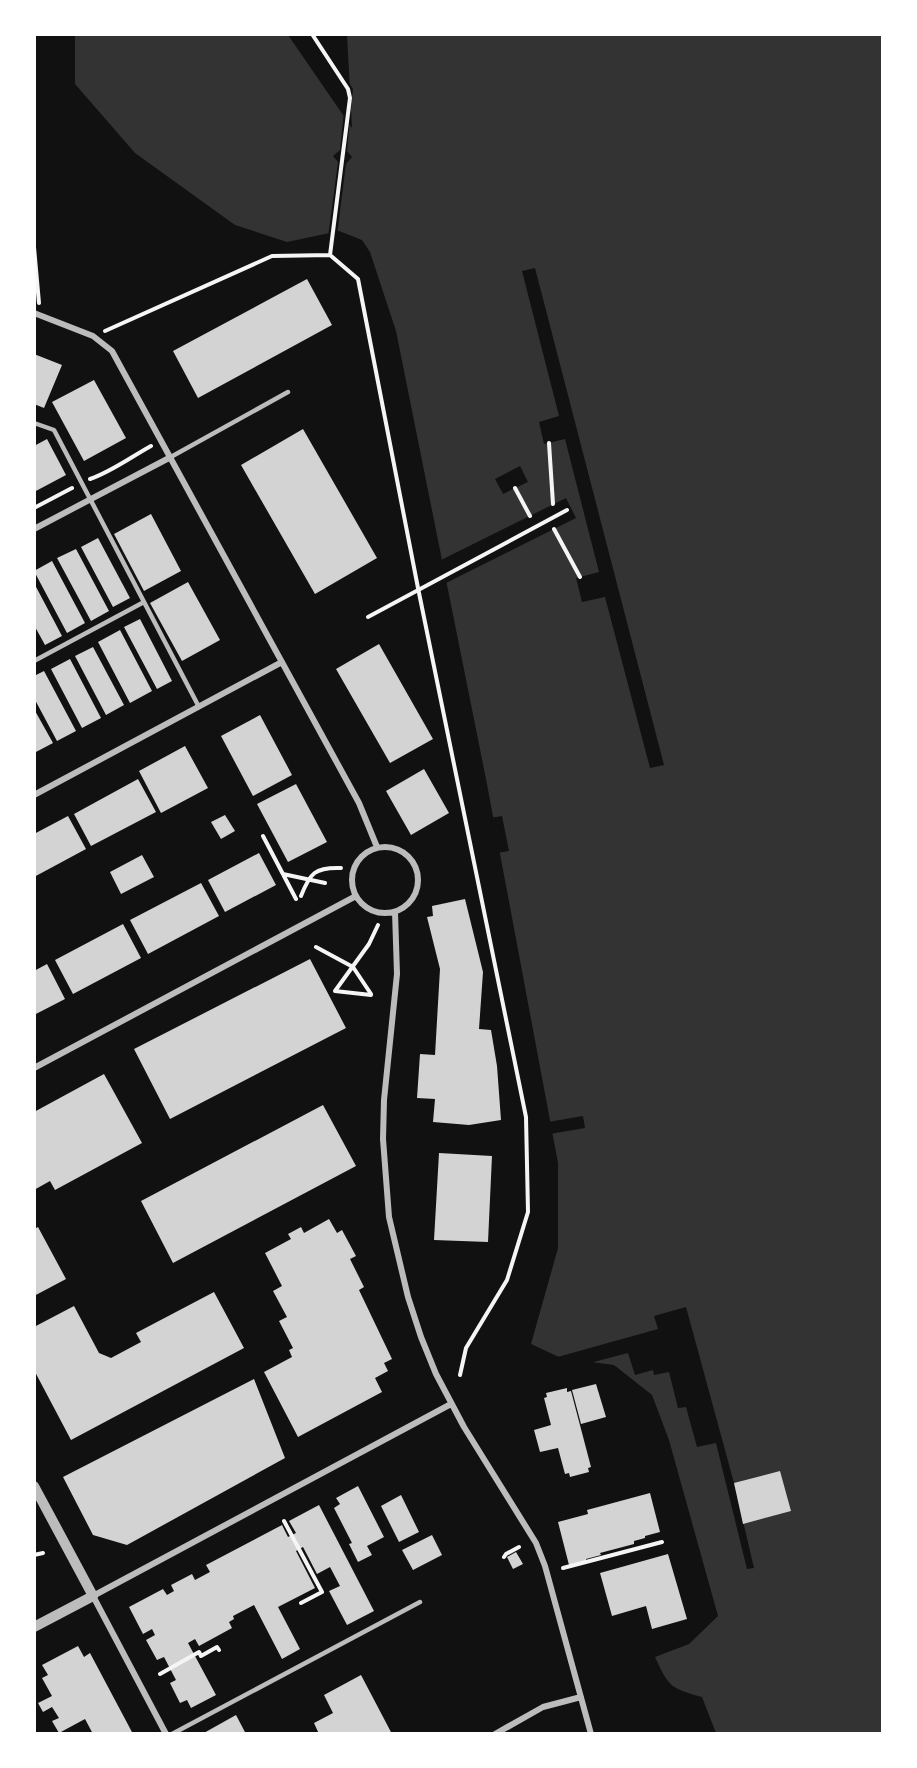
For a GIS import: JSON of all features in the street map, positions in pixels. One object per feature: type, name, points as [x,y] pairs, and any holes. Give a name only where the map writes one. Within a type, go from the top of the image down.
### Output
[{"type":"street","points":[[37,314],[93,336],[112,351],[359,803],[377,848]]},
{"type":"street","points":[[34,529],[169,458]]},
{"type":"street","points":[[34,795],[282,662]]},
{"type":"street","points":[[377,848],[398,849],[407,854],[414,862],[418,872],[417,892],[412,901],[404,908],[386,914],[368,909],[356,896],[352,886],[352,876],[360,858],[368,851],[377,848]]},
{"type":"street","points":[[34,1068],[356,896]]},
{"type":"street","points":[[395,912],[397,974],[384,1100],[383,1139],[389,1218],[408,1297],[421,1337],[451,1404],[536,1543],[552,1588],[591,1734]]},
{"type":"street","points":[[34,1627],[451,1404]]},
{"type":"street","points":[[34,1486],[166,1734]]},
{"type":"street","points":[[495,1734],[543,1707],[581,1697]]},
{"type":"lane","points":[[169,458],[288,392]]},
{"type":"lane","points":[[34,423],[54,430],[199,707]]},
{"type":"lane","points":[[34,661],[144,602]]},
{"type":"lane","points":[[172,1734],[420,1602]]},
{"type":"path","points":[[312,34],[348,89],[350,98],[330,255]]},
{"type":"path","points":[[34,247],[37,314]]},
{"type":"path","points":[[93,336],[272,256],[330,255],[358,279],[418,588],[526,1117],[528,1212],[507,1280],[466,1348],[460,1376]]},
{"type":"path","points":[[549,442],[553,504]]},
{"type":"path","points":[[515,488],[530,516]]},
{"type":"path","points":[[368,617],[418,588],[567,510]]},
{"type":"path","points":[[554,529],[580,577]]},
{"type":"path","points":[[263,836],[296,899]]},
{"type":"path","points":[[302,896],[308,879],[318,870],[341,867]]},
{"type":"path","points":[[283,874],[325,884]]},
{"type":"path","points":[[316,947],[353,967],[371,995],[335,991],[353,967],[369,944],[378,925]]},
{"type":"path","points":[[284,1521],[322,1592],[302,1603]]},
{"type":"path","points":[[563,1568],[662,1542]]},
{"type":"path","points":[[504,1557],[519,1547]]},
{"type":"path","points":[[34,1555],[43,1553]]},
{"type":"path","points":[[160,1674],[199,1652],[201,1656],[217,1647],[219,1650]]},
{"type":"shaded area","points":[[75,35],[288,35],[352,128],[347,35],[882,35],[882,1733],[716,1733],[702,1697],[672,1685],[655,1657],[689,1644],[718,1616],[669,1440],[652,1395],[614,1365],[561,1358],[531,1344],[558,1248],[558,1163],[486,779],[396,331],[370,252],[362,240],[339,231],[287,242],[235,225],[135,153],[75,84]]},
{"type":"pier","points":[[347,80],[353,89],[347,151],[352,157],[346,164],[337,235],[328,237],[338,162],[333,156],[340,150],[344,111],[349,118]]},
{"type":"pier","points":[[535,268],[664,765],[650,768],[605,597],[582,602],[576,578],[599,572],[565,439],[544,444],[539,422],[559,416],[522,271]]},
{"type":"pier","points":[[520,466],[528,482],[503,494],[495,479]]},
{"type":"pier","points":[[566,498],[576,518],[444,584],[439,561]]},
{"type":"pier","points":[[502,816],[509,851],[497,853],[490,818]]},
{"type":"pier","points":[[583,1116],[585,1128],[550,1134],[548,1122]]},
{"type":"pier","points":[[686,1307],[734,1483],[754,1568],[747,1569],[716,1443],[697,1447],[686,1407],[678,1408],[669,1372],[654,1375],[653,1370],[635,1375],[628,1353],[586,1364],[554,1358],[658,1329],[654,1316]]},
{"type":"building","points":[[307,279],[332,325],[198,398],[173,351]]},
{"type":"building","points":[[34,354],[62,365],[44,408],[34,404]]},
{"type":"building","points":[[94,380],[126,438],[84,461],[52,402]]},
{"type":"building","points":[[303,429],[377,558],[315,594],[241,465]]},
{"type":"building","points":[[47,439],[66,475],[34,492],[34,446]]},
{"type":"building","points":[[151,514],[181,571],[144,591],[114,534]]},
{"type":"building","points":[[98,538],[130,598],[113,607],[81,547]]},
{"type":"building","points":[[76,549],[109,611],[91,621],[57,558]]},
{"type":"building","points":[[52,561],[85,623],[67,633],[34,571]]},
{"type":"building","points":[[188,582],[220,640],[182,661],[150,603]]},
{"type":"building","points":[[34,583],[62,636],[45,645],[34,625]]},
{"type":"building","points":[[140,619],[172,681],[157,689],[124,627]]},
{"type":"building","points":[[120,630],[152,691],[130,703],[98,642]]},
{"type":"building","points":[[379,644],[433,739],[390,763],[336,669]]},
{"type":"building","points":[[93,647],[124,705],[106,715],[75,656]]},
{"type":"building","points":[[70,659],[101,718],[82,728],[51,669]]},
{"type":"building","points":[[44,671],[76,731],[57,741],[34,698],[34,676]]},
{"type":"building","points":[[34,709],[53,743],[34,753]]},
{"type":"building","points":[[260,715],[292,775],[253,796],[221,736]]},
{"type":"building","points":[[185,746],[208,788],[161,813],[139,771]]},
{"type":"building","points":[[424,769],[449,813],[411,835],[386,791]]},
{"type":"building","points":[[138,779],[156,812],[91,846],[74,814]]},
{"type":"building","points":[[296,784],[327,842],[288,862],[257,804]]},
{"type":"building","points":[[225,815],[235,831],[221,839],[211,822]]},
{"type":"building","points":[[68,816],[86,849],[34,877],[34,834]]},
{"type":"building","points":[[259,853],[276,885],[225,912],[208,880]]},
{"type":"building","points":[[142,855],[154,877],[121,894],[110,872]]},
{"type":"building","points":[[201,883],[219,916],[148,954],[130,920]]},
{"type":"building","points":[[465,899],[483,972],[479,1029],[491,1030],[497,1066],[501,1120],[469,1125],[433,1122],[435,1099],[417,1098],[420,1054],[435,1055],[440,969],[427,917],[433,916],[432,906]]},
{"type":"building","points":[[123,924],[141,958],[73,994],[55,960]]},
{"type":"building","points":[[310,959],[346,1028],[170,1119],[134,1049]]},
{"type":"building","points":[[47,964],[65,999],[34,1015],[34,971]]},
{"type":"building","points":[[104,1074],[142,1143],[55,1190],[50,1181],[34,1190],[34,1112]]},
{"type":"building","points":[[323,1105],[356,1166],[173,1263],[141,1201]]},
{"type":"building","points":[[439,1153],[492,1156],[488,1242],[434,1240]]},
{"type":"building","points":[[329,1219],[337,1233],[342,1230],[356,1256],[350,1259],[364,1287],[359,1290],[392,1359],[384,1363],[388,1371],[375,1378],[382,1392],[298,1437],[264,1372],[292,1357],[289,1350],[293,1348],[279,1321],[287,1317],[273,1291],[282,1286],[265,1253],[291,1239],[288,1234],[301,1227],[304,1233]]},
{"type":"building","points":[[38,1227],[66,1279],[34,1296],[34,1229]]},
{"type":"building","points":[[214,1292],[244,1348],[71,1440],[34,1370],[34,1327],[74,1306],[99,1353],[111,1358],[141,1342],[136,1333]]},
{"type":"building","points":[[254,1379],[285,1458],[127,1545],[93,1535],[63,1477]]},
{"type":"building","points":[[596,1384],[606,1417],[581,1424],[572,1390]]},
{"type":"building","points":[[567,1388],[567,1392],[571,1391],[591,1467],[588,1468],[589,1472],[570,1477],[569,1473],[565,1474],[558,1448],[540,1452],[534,1430],[551,1425],[544,1398],[547,1397],[546,1393]]},
{"type":"building","points":[[780,1471],[791,1511],[743,1524],[734,1483]]},
{"type":"building","points":[[358,1486],[384,1537],[367,1546],[372,1555],[358,1562],[349,1544],[352,1543],[334,1508],[340,1504],[336,1498]]},
{"type":"building","points":[[650,1493],[660,1532],[634,1541],[634,1544],[600,1553],[601,1555],[586,1559],[586,1561],[569,1565],[558,1522],[588,1514],[587,1510]]},
{"type":"building","points":[[401,1495],[419,1532],[399,1542],[381,1506]]},
{"type":"building","points":[[319,1505],[374,1611],[347,1625],[329,1591],[340,1586],[330,1567],[317,1574],[303,1547],[296,1551],[315,1588],[278,1607],[300,1649],[282,1659],[254,1605],[233,1616],[234,1619],[229,1622],[232,1628],[199,1646],[195,1639],[188,1643],[216,1695],[191,1708],[187,1700],[180,1703],[170,1683],[176,1680],[164,1657],[157,1660],[146,1640],[155,1635],[152,1629],[143,1634],[129,1607],[163,1589],[167,1595],[174,1591],[171,1585],[192,1574],[195,1580],[210,1572],[206,1565],[282,1525],[288,1537],[296,1533],[289,1521]]},
{"type":"building","points":[[432,1535],[442,1555],[413,1570],[402,1550]]},
{"type":"building","points":[[516,1552],[523,1564],[513,1569],[507,1557]]},
{"type":"building","points":[[668,1554],[687,1619],[652,1629],[646,1606],[612,1616],[600,1573]]},
{"type":"building","points":[[78,1646],[84,1657],[90,1653],[133,1734],[93,1734],[85,1719],[59,1733],[52,1721],[59,1718],[52,1707],[43,1712],[38,1703],[52,1696],[42,1678],[48,1675],[42,1665]]},
{"type":"building","points":[[361,1675],[392,1734],[319,1734],[314,1723],[333,1713],[324,1695]]},
{"type":"building","points":[[236,1715],[246,1734],[202,1734]]}]
